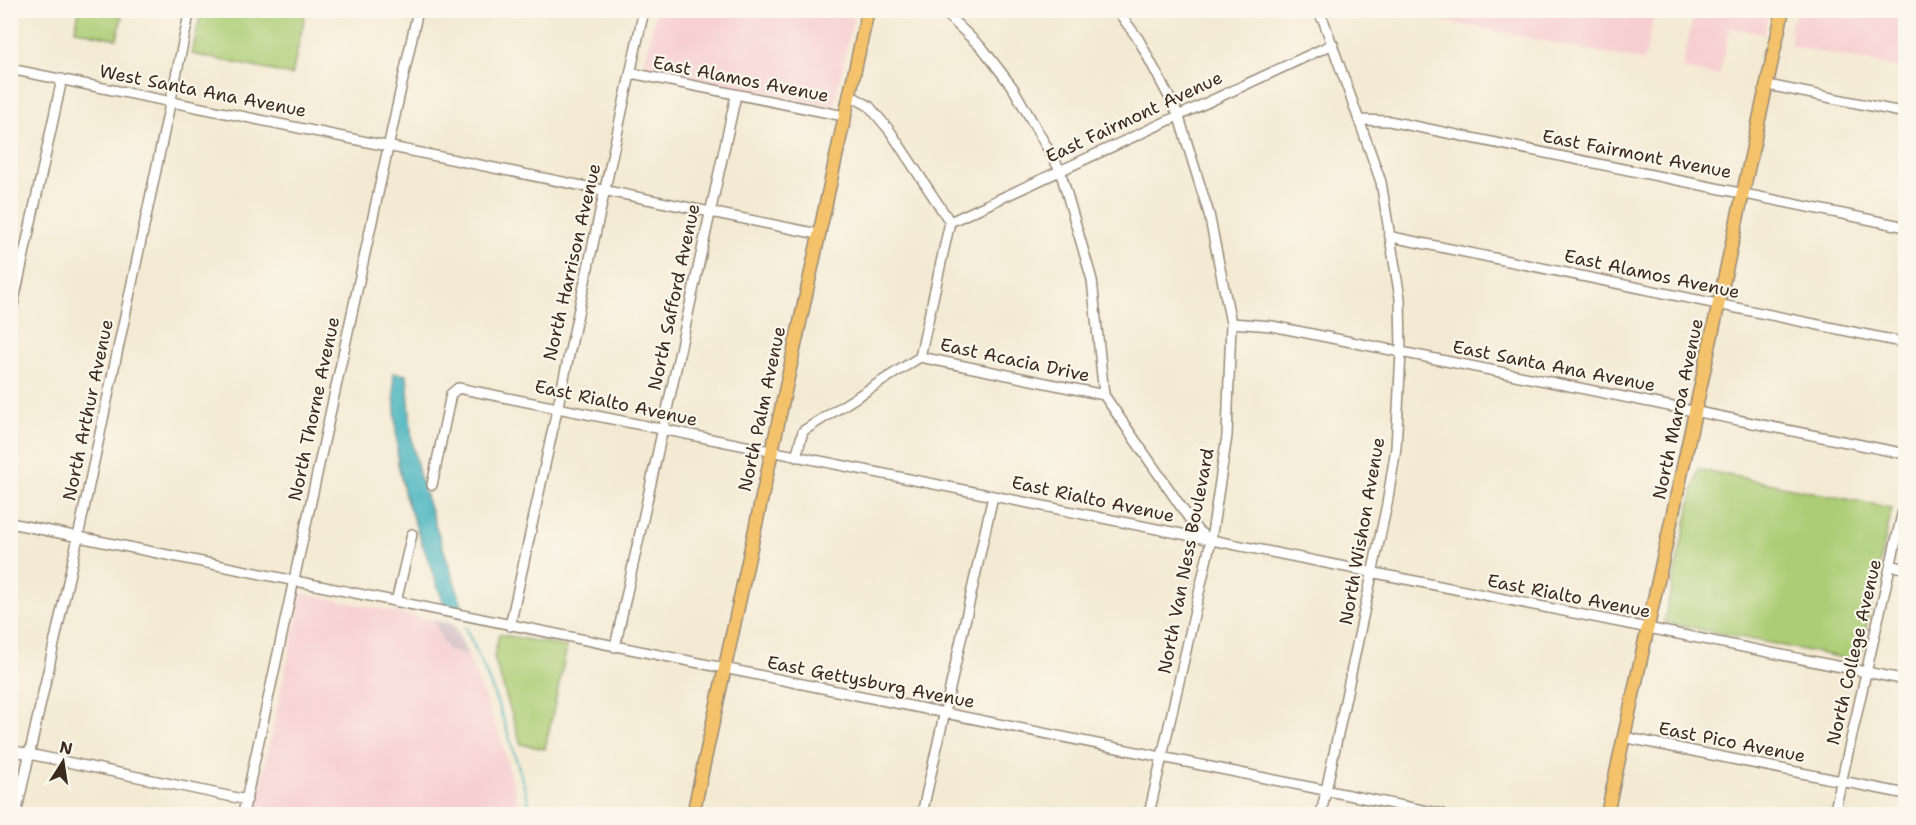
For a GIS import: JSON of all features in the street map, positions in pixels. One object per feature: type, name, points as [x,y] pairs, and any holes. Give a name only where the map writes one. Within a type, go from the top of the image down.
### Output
[{"type":"main road","name":"North Palm Avenue","points":[[693,814],[868,10]]},
{"type":"main road","name":"North Maroa Avenue","points":[[1607,814],[1783,10]]},
{"type":"street","name":"North Arthur Avenue","points":[[16,814],[78,537],[189,10]]},
{"type":"street","name":"North Thorne Avenue","points":[[243,814],[418,10]]},
{"type":"street","name":"North Harrison Avenue","points":[[510,626],[645,10]]},
{"type":"street","points":[[942,10],[973,38],[1013,88],[1059,170],[1092,280],[1104,395],[1197,530],[1211,540]]},
{"type":"street","name":"North Van Ness Boulevard","points":[[1117,10],[1139,40],[1178,114],[1209,214],[1231,323],[1227,436],[1211,540],[1149,814]]},
{"type":"street","name":"North Wishon Avenue","points":[[1317,10],[1333,44],[1381,182],[1392,237],[1400,298],[1401,352],[1396,448],[1373,574],[1321,814]]},
{"type":"street","points":[[1324,22],[1327,10]]},
{"type":"street","name":"East Fairmont Avenue","points":[[950,222],[1178,114],[1333,44]]},
{"type":"street","name":"West Santa Ana Avenue","points":[[10,69],[388,146]]},
{"type":"street","name":"East Alamos Avenue","points":[[631,73],[844,116]]},
{"type":"street","points":[[10,319],[62,79]]},
{"type":"street","points":[[1768,85],[1905,113]]},
{"type":"street","points":[[796,457],[803,430],[920,357],[950,222],[883,123],[869,106],[849,94]]},
{"type":"street","name":"North Safford Avenue","points":[[615,647],[736,95]]},
{"type":"street","name":"East Fairmont Avenue","points":[[1361,120],[1389,121],[1905,227]]},
{"type":"street","points":[[388,146],[818,234]]},
{"type":"street","name":"East Alamos Avenue","points":[[1392,237],[1905,343]]},
{"type":"street","name":"East Santa Ana Avenue","points":[[1231,323],[1272,326],[1905,454]]},
{"type":"street","name":"East Acacia Drive","points":[[920,357],[1104,395]]},
{"type":"street","name":"East Rialto Avenue","points":[[432,485],[451,394],[458,388],[1905,680]]},
{"type":"street","points":[[922,814],[993,496]]},
{"type":"street","name":"North College Avenue","points":[[1834,814],[1905,497]]},
{"type":"street","name":"East Gettysburg Avenue","points":[[10,523],[1442,814]]},
{"type":"street","points":[[396,602],[412,534]]},
{"type":"street","points":[[1891,566],[1905,568]]},
{"type":"street","name":"East Pico Avenue","points":[[1623,736],[1905,794]]},
{"type":"street","points":[[10,750],[247,800]]},
{"type":"shaded area","points":[[1655,10],[1644,61],[1394,11]]},
{"type":"shaded area","points":[[1694,10],[1769,11],[1764,34],[1730,28],[1719,76],[1682,69]]},
{"type":"shaded area","points":[[656,11],[855,11],[834,107],[643,68]]},
{"type":"shaded area","points":[[1797,11],[1868,11],[1905,18],[1905,69],[1790,46],[1793,33],[1789,31]]},
{"type":"shaded area","points":[[302,593],[433,620],[448,651],[468,655],[501,740],[521,814],[254,814]]},
{"type":"shaded area","points":[[433,620],[453,624],[468,655],[448,651]]},
{"type":"green space","points":[[79,11],[123,11],[117,39],[75,30]]},
{"type":"green space","points":[[201,11],[306,11],[292,75],[192,54]]},
{"type":"green space","points":[[1698,469],[1892,508],[1859,661],[1664,622]]},
{"type":"green space","points":[[499,634],[567,647],[545,749],[521,744],[494,657]]},
{"type":"water","points":[[393,373],[407,375],[412,441],[420,478],[463,608],[444,604],[405,496],[398,464]]},
{"type":"waterway","points":[[465,627],[486,672],[503,719],[532,814]]}]
